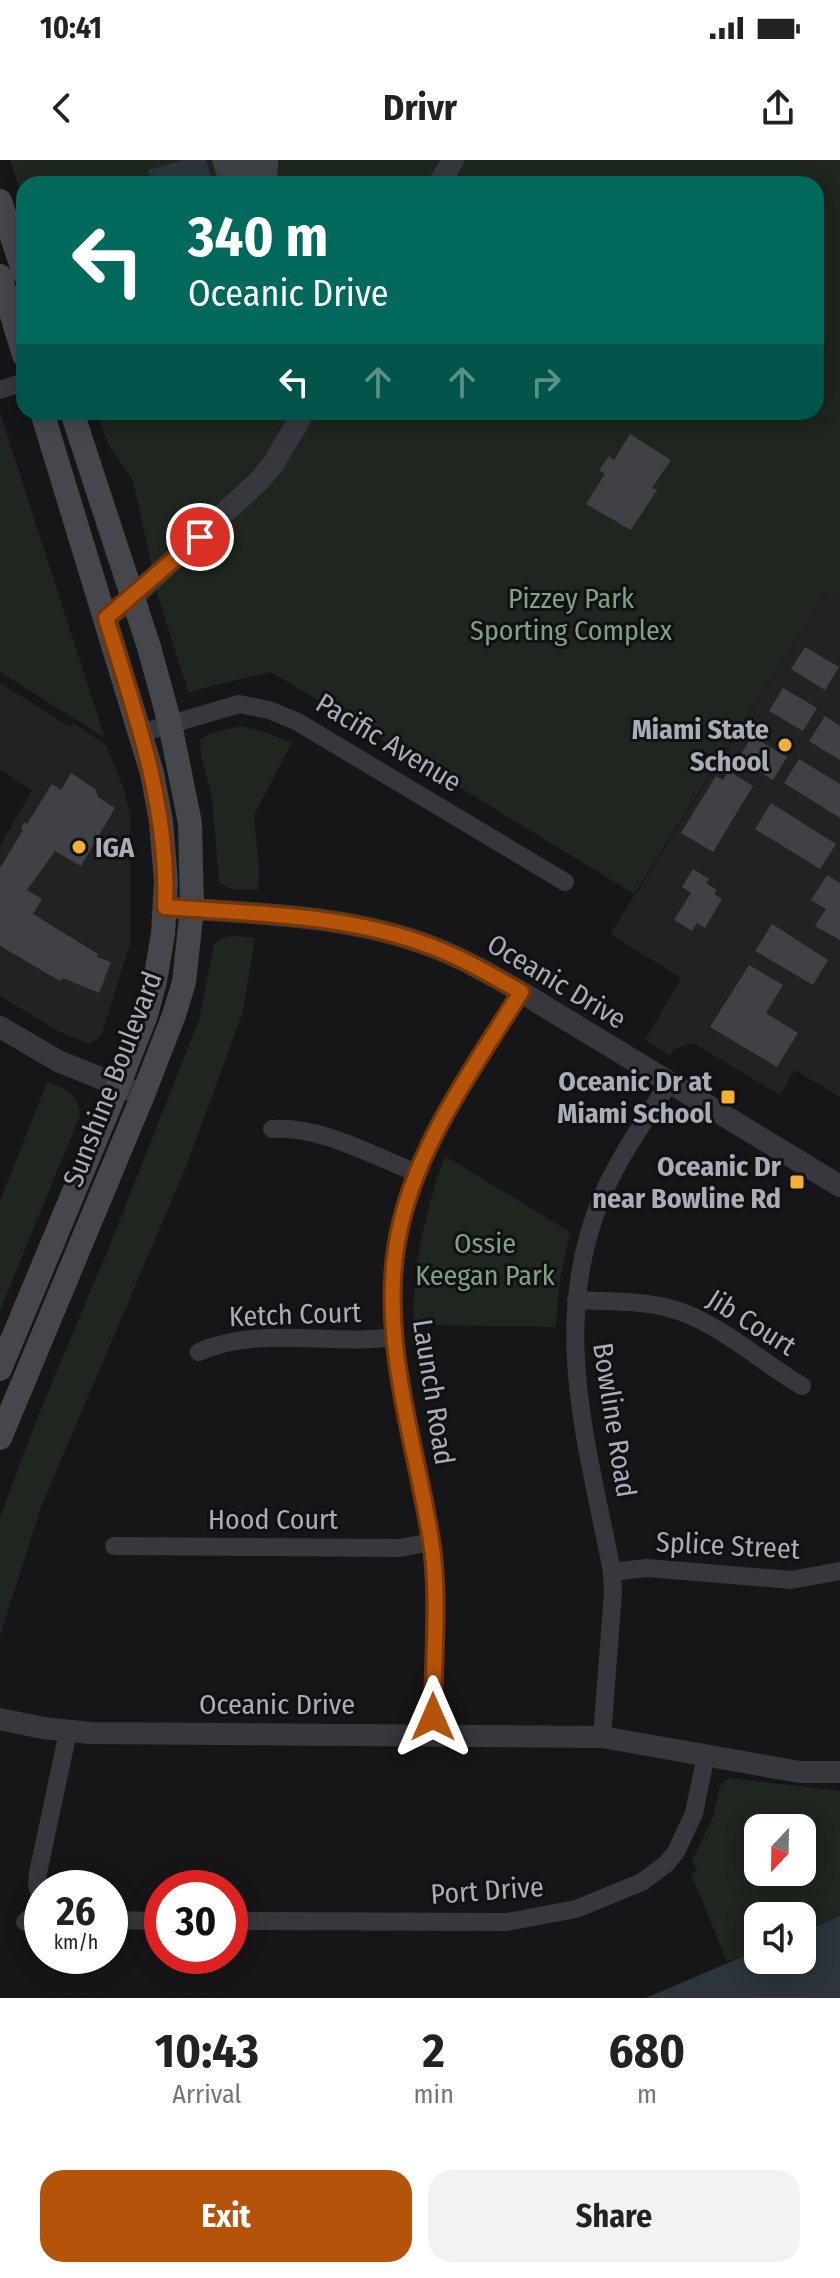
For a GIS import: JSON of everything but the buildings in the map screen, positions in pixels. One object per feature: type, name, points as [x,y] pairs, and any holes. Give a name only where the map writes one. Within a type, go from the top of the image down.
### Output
[{"type":"main road","points":[[0,201],[16,249]]},
{"type":"main road","points":[[0,276],[16,329]]},
{"type":"main road","points":[[44,420],[141,733]]},
{"type":"main road","points":[[75,420],[133,597],[170,724]]},
{"type":"main road","name":"Sunshine Boulevard","points":[[0,1438],[143,1095],[184,982],[192,909],[190,823],[170,724]]},
{"type":"main road","name":"Sunshine Boulevard","points":[[0,1369],[149,1004],[161,943],[166,881],[161,821],[141,733]]},
{"type":"street","points":[[106,618],[260,480],[299,420]]},
{"type":"street","name":"Pacific Avenue","points":[[141,733],[239,704],[269,710],[296,721],[565,882]]},
{"type":"street","name":"Oceanic Drive","points":[[165,907],[308,918],[369,928],[431,946],[521,992],[840,1186]]},
{"type":"street","name":"Launch Road","points":[[433,1735],[431,1542],[394,1337],[396,1255],[400,1225],[417,1173],[445,1117],[521,992]]},
{"type":"street","points":[[0,1027],[58,1061],[143,1095]]},
{"type":"street","name":"Bowline Road","points":[[602,1737],[614,1613],[612,1572],[578,1388],[574,1341],[576,1300],[585,1247],[602,1197],[629,1145],[669,1083]]},
{"type":"street","points":[[272,1129],[290,1128],[316,1133],[417,1173]]},
{"type":"street","name":"Jib Court","points":[[576,1300],[650,1305],[685,1314],[737,1343],[802,1386]]},
{"type":"street","name":"Ketch Court","points":[[199,1352],[218,1344],[248,1339],[370,1340],[394,1337]]},
{"type":"street","name":"Hood Court","points":[[114,1546],[400,1548],[431,1542]]},
{"type":"street","name":"Splice Street","points":[[612,1572],[647,1568],[791,1580],[840,1571]]},
{"type":"street","name":"Oceanic Drive","points":[[0,1719],[68,1732],[602,1737],[800,1772],[840,1772]]},
{"type":"street","points":[[39,1870],[68,1732]]},
{"type":"street","name":"Port Drive","points":[[248,1921],[507,1922],[576,1909],[642,1882],[666,1864],[676,1852],[694,1813],[706,1755]]},
{"type":"shaded area","points":[[183,160],[206,160],[211,176],[150,176],[148,170]]},
{"type":"shaded area","name":"Miami State School","points":[[829,589],[840,596],[840,1097],[795,1070],[780,1095],[693,1043],[674,1049],[670,1056],[645,1040],[681,978],[610,934]]},
{"type":"shaded area","points":[[0,683],[70,727],[73,723],[106,745],[124,789],[130,815],[130,945],[101,1036],[89,1044],[58,1031],[0,996],[0,845],[32,791],[0,769]]},
{"type":"shaded area","points":[[840,1916],[840,1998],[646,1998],[744,1956],[744,1974],[816,1974],[816,1927]]},
{"type":"green space","name":"Pizzey Park Sporting Complex","points":[[10,160],[840,160],[840,596],[828,590],[634,894],[271,672],[188,692],[159,599],[133,481],[108,444],[100,420],[824,420],[824,176],[16,178]]},
{"type":"green space","points":[[0,413],[105,738],[0,672]]},
{"type":"green space","points":[[241,726],[292,743],[254,815],[258,890],[229,889],[219,882],[212,798],[201,755],[200,740],[210,733]]},
{"type":"green space","points":[[223,937],[255,938],[243,1011],[185,1169],[41,1507],[0,1636],[0,1517],[199,1020],[214,944]]},
{"type":"green space","points":[[47,1082],[74,1097],[80,1115],[0,1311],[0,1201]]},
{"type":"green space","name":"Ossie Keegan Park","points":[[445,1156],[570,1232],[560,1280],[556,1327],[414,1325],[415,1282],[421,1239]]},
{"type":"green space","points":[[729,1778],[840,1791],[840,1916],[816,1927],[816,1902],[744,1902],[744,1955],[727,1962],[691,1874],[697,1871],[692,1861],[712,1819],[721,1785]]},
{"type":"place","name":"Miami State School","points":[[785,745]]},
{"type":"place","name":"IGA","points":[[79,847]]},
{"type":"place","name":"Oceanic Dr at Miami School","points":[[728,1097]]},
{"type":"place","name":"Oceanic Dr near Bowline Rd","points":[[797,1182]]},
{"type":"route","points":[[200,537],[106,618],[156,791],[165,850],[165,907],[308,918],[369,928],[431,946],[521,992],[434,1137],[408,1199],[396,1255],[394,1337],[434,1562],[433,1717]]}]
